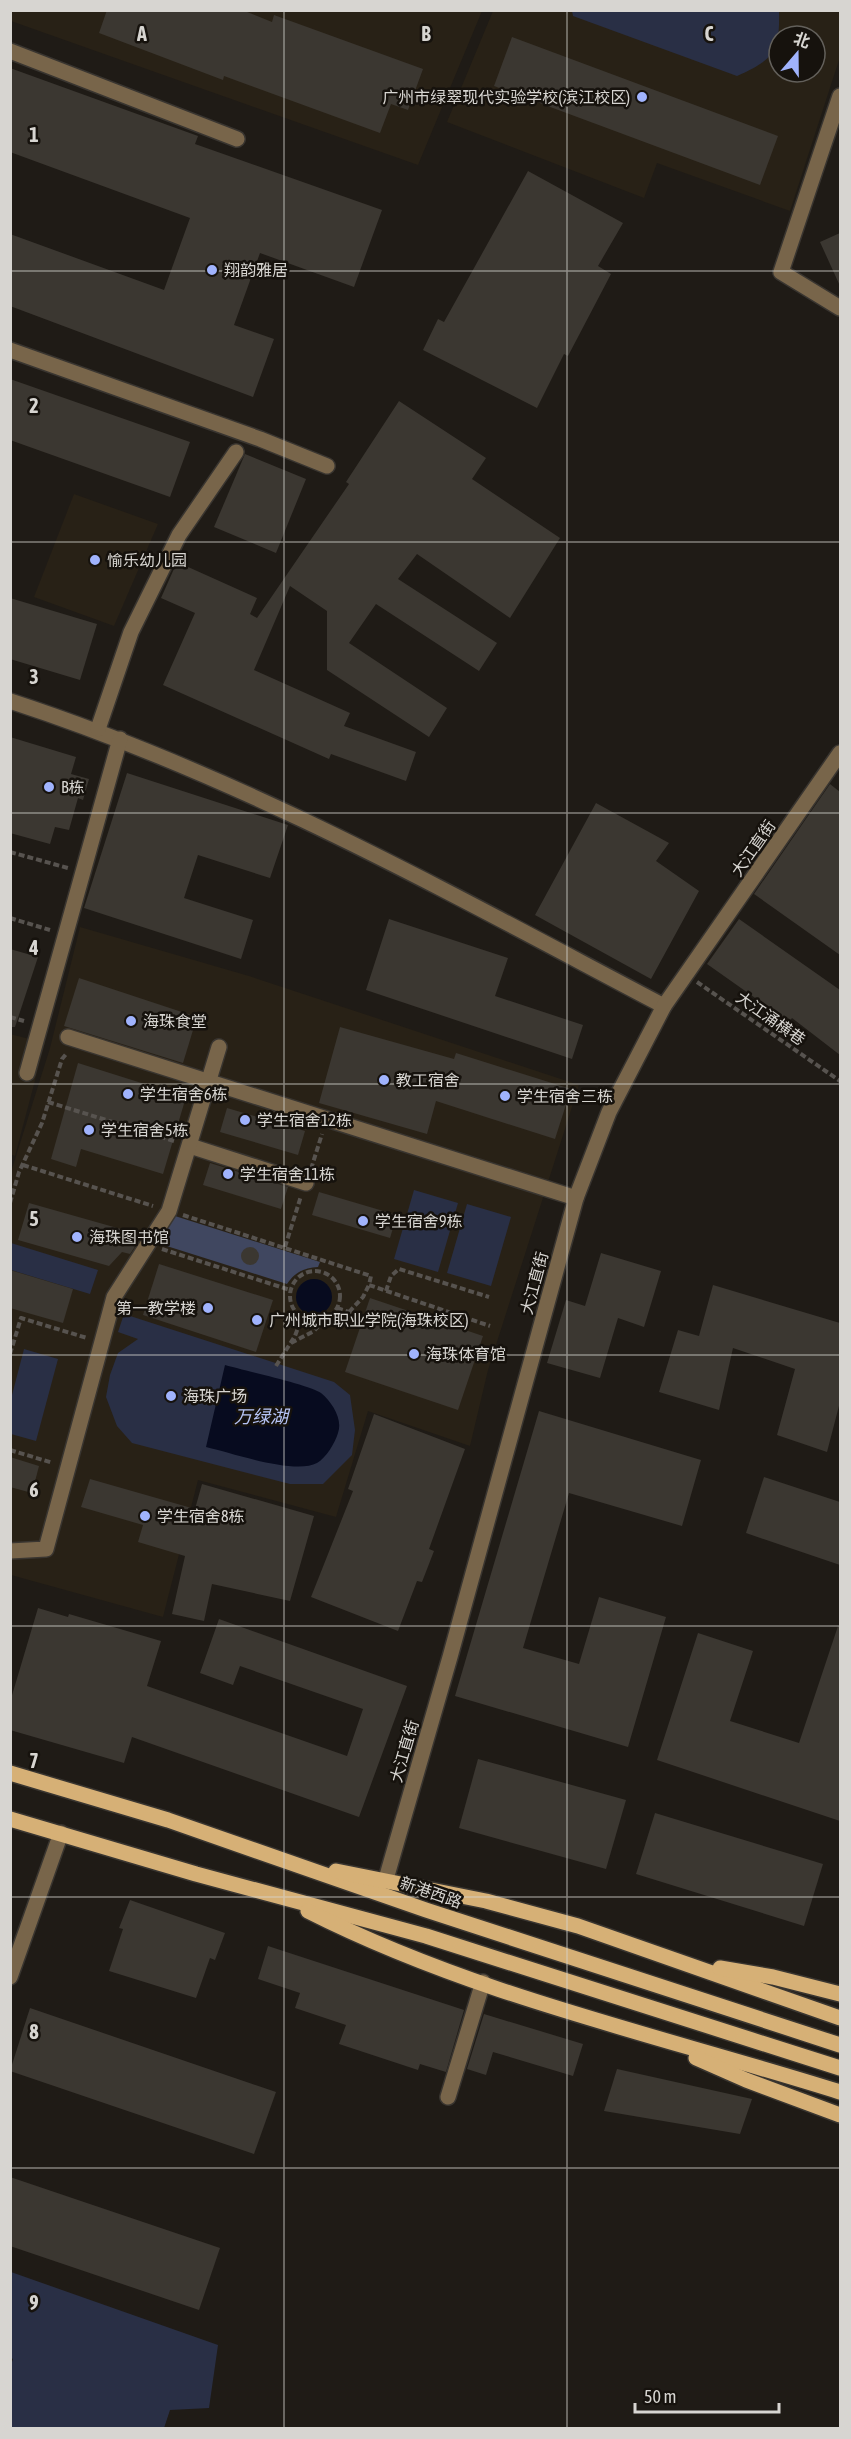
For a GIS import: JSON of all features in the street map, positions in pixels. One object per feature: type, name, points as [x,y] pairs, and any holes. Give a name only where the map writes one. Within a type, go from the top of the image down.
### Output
[{"type":"main road","name":"新港西路","points":[[10,1773],[168,1820],[426,1910],[840,2044]]},
{"type":"main road","points":[[10,1819],[426,1936],[840,2068]]},
{"type":"main road","points":[[298,1864],[386,1879],[486,1901],[578,1926],[693,1964],[840,2018]]},
{"type":"main road","points":[[281,1897],[374,1942],[483,1982],[652,2038],[840,2092]]},
{"type":"main road","points":[[693,1964],[773,1977],[840,1994]]},
{"type":"main road","points":[[652,2038],[746,2080],[840,2115]]},
{"type":"street","points":[[10,51],[237,139]]},
{"type":"street","points":[[840,96],[781,272],[840,308]]},
{"type":"street","points":[[10,350],[260,439],[327,466]]},
{"type":"street","points":[[98,729],[131,632],[179,535],[236,452]]},
{"type":"street","points":[[10,701],[98,729],[251,794],[375,854],[664,1006]]},
{"type":"street","points":[[27,1073],[120,739]]},
{"type":"street","name":"大江直街","points":[[386,1879],[576,1198],[609,1112],[664,1006],[840,753]]},
{"type":"street","points":[[75,1040],[576,1198]]},
{"type":"street","points":[[10,1551],[46,1549],[114,1297],[169,1211],[219,1047]]},
{"type":"street","points":[[190,1146],[306,1183]]},
{"type":"street","points":[[10,1977],[61,1833]]},
{"type":"street","points":[[448,2097],[483,1982]]},
{"type":"path","points":[[10,852],[84,873]]},
{"type":"path","points":[[10,918],[66,935]]},
{"type":"path","name":"大江涌横巷","points":[[687,975],[840,1082]]},
{"type":"path","points":[[10,1203],[62,1059],[75,1040]]},
{"type":"path","points":[[48,1102],[190,1146]]},
{"type":"path","points":[[23,1165],[371,1276],[363,1297],[348,1312]]},
{"type":"path","points":[[147,1244],[290,1290]]},
{"type":"path","points":[[386,1291],[391,1276],[399,1269],[489,1297]]},
{"type":"path","points":[[291,1344],[314,1330],[337,1308],[339,1292],[331,1278],[324,1274],[308,1272],[294,1282],[290,1290],[291,1305],[309,1321],[325,1319]]},
{"type":"path","points":[[369,1286],[490,1326]]},
{"type":"path","points":[[337,1308],[367,1318]]},
{"type":"path","points":[[276,1366],[291,1344],[302,1317]]},
{"type":"path","points":[[10,1354],[21,1318],[102,1343]]},
{"type":"path","points":[[10,1450],[68,1468]]},
{"type":"shaded area","points":[[11,10],[482,11],[418,165],[11,21]]},
{"type":"shaded area","name":"广州市绿翠现代实验学校(滨江校区)","points":[[493,11],[840,11],[840,57],[790,211],[657,163],[644,198],[447,122]]},
{"type":"shaded area","points":[[572,11],[779,11],[779,24],[767,24],[767,59],[737,76],[573,16]]},
{"type":"shaded area","name":"愉乐幼儿园","points":[[74,494],[158,524],[114,626],[34,597]]},
{"type":"shaded area","name":"广州城市职业学院(海珠校区)","points":[[80,927],[249,976],[579,1085],[488,1370],[470,1446],[368,1411],[336,1517],[198,1480],[163,1617],[11,1575],[11,1172],[50,1048]]},
{"type":"shaded area","points":[[10,1034],[45,1043],[15,1156],[10,1154]]},
{"type":"shaded area","points":[[414,1190],[458,1203],[438,1272],[394,1259]]},
{"type":"shaded area","points":[[467,1204],[511,1217],[491,1286],[447,1273]]},
{"type":"shaded area","points":[[175,1216],[320,1262],[318,1267],[304,1270],[287,1284],[154,1242]]},
{"type":"shaded area","points":[[11,1243],[98,1270],[90,1294],[11,1270]]},
{"type":"shaded area","points":[[124,1314],[334,1382],[350,1395],[355,1430],[352,1455],[323,1484],[290,1484],[132,1443],[117,1426],[106,1397],[110,1375],[118,1353],[138,1339],[118,1332]]},
{"type":"shaded area","points":[[24,1349],[58,1359],[36,1441],[11,1434],[11,1399]]},
{"type":"shaded area","points":[[11,2272],[218,2345],[209,2408],[170,2410],[164,2428],[11,2428],[10,2368],[13,2359],[10,2357]]},
{"type":"water","points":[[314,1279],[327,1284],[332,1297],[327,1310],[314,1315],[301,1310],[296,1297],[301,1284]]},
{"type":"water","name":"万绿湖","points":[[225,1365],[304,1386],[321,1393],[333,1406],[339,1422],[335,1441],[324,1458],[307,1466],[279,1465],[206,1447]]},
{"type":"building","points":[[107,10],[242,10],[272,22],[274,15],[423,69],[408,110],[391,104],[380,133],[224,76],[223,80],[99,33]]},
{"type":"building","points":[[512,37],[778,136],[760,185],[494,86]]},
{"type":"building","points":[[10,68],[198,136],[195,144],[382,210],[354,287],[260,253],[234,325],[274,339],[253,397],[10,306],[10,234],[164,290],[190,218],[10,152]]},
{"type":"building","points":[[528,171],[623,223],[598,266],[611,274],[568,356],[564,354],[537,408],[423,350],[438,319],[444,322]]},
{"type":"building","points":[[840,233],[840,286],[820,242]]},
{"type":"building","points":[[10,379],[190,442],[170,497],[10,440]]},
{"type":"building","points":[[399,401],[486,458],[472,479],[560,538],[510,618],[417,554],[398,579],[497,643],[479,671],[376,604],[349,643],[447,708],[429,737],[327,670],[327,611],[290,586],[254,670],[350,713],[344,726],[416,752],[406,781],[331,754],[329,759],[163,685],[195,613],[161,598],[177,562],[257,598],[250,614],[257,618],[349,484],[346,482]]},
{"type":"building","points":[[245,454],[306,479],[276,553],[214,527]]},
{"type":"building","points":[[10,598],[97,624],[80,680],[10,659]]},
{"type":"building","name":"B栋","points":[[10,737],[76,757],[71,774],[89,779],[83,800],[78,798],[69,830],[55,827],[50,844],[10,833]]},
{"type":"building","points":[[127,773],[288,825],[270,878],[198,855],[184,898],[253,920],[241,959],[84,908]]},
{"type":"building","points":[[830,784],[840,792],[840,955],[754,894]]},
{"type":"building","points":[[596,803],[669,843],[656,861],[699,891],[651,979],[535,915]]},
{"type":"building","points":[[389,919],[508,958],[495,996],[583,1025],[572,1059],[366,990]]},
{"type":"building","points":[[739,919],[840,990],[840,1055],[792,1018],[789,1022],[707,964]]},
{"type":"building","points":[[10,949],[38,957],[15,1027],[10,1027]]},
{"type":"building","name":"海珠食堂","points":[[79,978],[197,1017],[183,1063],[64,1026]]},
{"type":"building","points":[[340,1027],[454,1059],[456,1053],[571,1089],[555,1139],[436,1101],[427,1134],[319,1103]]},
{"type":"building","points":[[78,1063],[186,1097],[163,1174],[81,1149],[76,1167],[51,1159]]},
{"type":"building","name":"学生宿舍12栋","points":[[227,1108],[305,1131],[298,1155],[220,1132]]},
{"type":"building","name":"学生宿舍11栋","points":[[210,1163],[288,1187],[281,1209],[203,1185]]},
{"type":"building","name":"学生宿舍9栋","points":[[319,1192],[397,1215],[390,1238],[312,1215]]},
{"type":"building","name":"海珠图书馆","points":[[29,1203],[135,1233],[136,1245],[130,1254],[122,1252],[109,1266],[18,1240]]},
{"type":"building","points":[[246,1247],[254,1247],[259,1252],[257,1263],[246,1265],[241,1260],[241,1252]]},
{"type":"building","points":[[601,1253],[661,1271],[644,1327],[618,1318],[600,1378],[547,1363],[566,1300],[585,1306]]},
{"type":"building","name":"第一教学楼","points":[[159,1264],[273,1300],[256,1352],[143,1315]]},
{"type":"building","points":[[10,1270],[73,1289],[63,1323],[10,1308]]},
{"type":"building","points":[[713,1285],[840,1323],[840,1402],[827,1452],[777,1435],[795,1369],[733,1348],[719,1410],[659,1392],[678,1330],[699,1336]]},
{"type":"building","name":"海珠体育馆","points":[[370,1298],[483,1336],[458,1410],[345,1372]]},
{"type":"building","points":[[539,1411],[701,1460],[682,1526],[569,1493],[523,1648],[579,1664],[599,1597],[666,1617],[628,1747],[455,1696]]},
{"type":"building","points":[[374,1414],[465,1449],[429,1549],[434,1551],[422,1582],[417,1581],[398,1631],[311,1597],[353,1491],[348,1489]]},
{"type":"building","points":[[10,1457],[39,1466],[32,1493],[10,1487]]},
{"type":"building","points":[[764,1477],[840,1502],[840,1565],[746,1533]]},
{"type":"building","points":[[90,1479],[195,1509],[202,1484],[314,1516],[290,1601],[212,1584],[204,1621],[172,1614],[185,1556],[138,1542],[143,1525],[81,1507]]},
{"type":"building","points":[[38,1608],[68,1617],[69,1614],[161,1641],[147,1686],[347,1756],[363,1709],[240,1666],[233,1685],[200,1673],[219,1619],[407,1686],[359,1817],[132,1737],[124,1763],[10,1730],[10,1702]]},
{"type":"building","points":[[838,1626],[840,1627],[840,1821],[657,1760],[698,1633],[753,1651],[730,1721],[799,1743]]},
{"type":"building","points":[[478,1759],[626,1800],[606,1869],[459,1828]]},
{"type":"building","points":[[655,1813],[823,1864],[804,1926],[636,1874]]},
{"type":"building","points":[[130,1900],[225,1933],[215,1960],[210,1958],[196,1998],[109,1971],[123,1929],[119,1928]]},
{"type":"building","points":[[268,1946],[464,2010],[446,2072],[420,2064],[418,2070],[339,2044],[346,2025],[295,2008],[300,1993],[258,1979]]},
{"type":"building","points":[[30,2008],[276,2092],[254,2154],[10,2071]]},
{"type":"building","points":[[484,2014],[583,2044],[573,2076],[493,2052],[486,2075],[467,2069]]},
{"type":"building","points":[[617,2069],[752,2099],[740,2134],[604,2111]]},
{"type":"building","points":[[10,2177],[220,2248],[199,2310],[10,2246]]},
{"type":"place","name":"广州市绿翠现代实验学校(滨江校区)","points":[[642,97]]},
{"type":"place","name":"翔韵雅居","points":[[212,270]]},
{"type":"place","name":"愉乐幼儿园","points":[[95,560]]},
{"type":"place","name":"B栋","points":[[49,787]]},
{"type":"place","name":"海珠食堂","points":[[131,1021]]},
{"type":"place","name":"教工宿舍","points":[[384,1080]]},
{"type":"place","name":"学生宿舍6栋","points":[[128,1094]]},
{"type":"place","name":"学生宿舍三栋","points":[[505,1096]]},
{"type":"place","name":"学生宿舍12栋","points":[[245,1120]]},
{"type":"place","name":"学生宿舍5栋","points":[[89,1130]]},
{"type":"place","name":"学生宿舍11栋","points":[[228,1174]]},
{"type":"place","name":"学生宿舍9栋","points":[[363,1221]]},
{"type":"place","name":"海珠图书馆","points":[[77,1237]]},
{"type":"place","name":"第一教学楼","points":[[208,1308]]},
{"type":"place","name":"广州城市职业学院(海珠校区)","points":[[257,1320]]},
{"type":"place","name":"海珠体育馆","points":[[414,1354]]},
{"type":"place","name":"海珠广场","points":[[171,1396]]},
{"type":"place","name":"学生宿舍8栋","points":[[145,1516]]}]
